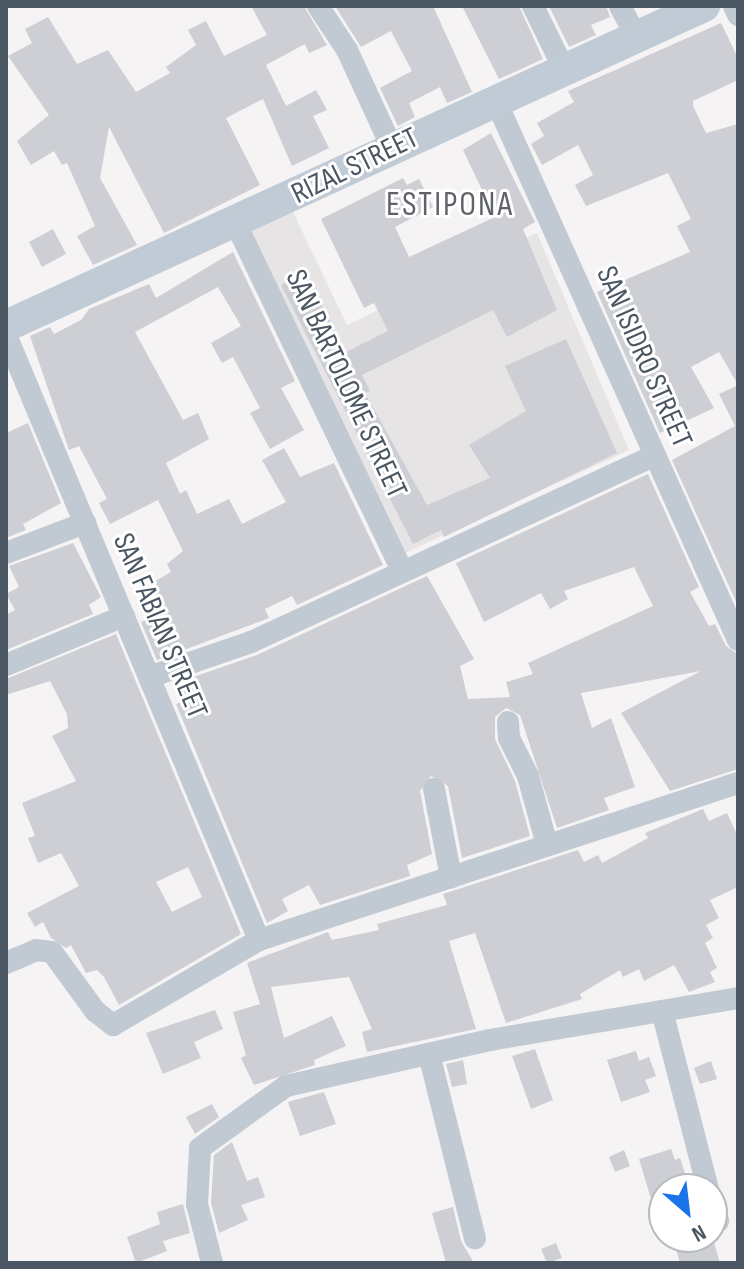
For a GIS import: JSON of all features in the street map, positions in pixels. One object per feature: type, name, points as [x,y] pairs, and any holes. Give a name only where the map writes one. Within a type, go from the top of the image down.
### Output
[{"type":"main road","name":"RIZAL STREET","points":[[6,326],[236,224],[563,67],[704,6]]},
{"type":"street","points":[[318,6],[347,50],[392,148]]},
{"type":"street","points":[[533,6],[563,67]]},
{"type":"street","points":[[620,6],[635,34]]},
{"type":"street","points":[[734,6],[738,15]]},
{"type":"street","name":"SAN ISIDRO STREET","points":[[495,99],[738,640]]},
{"type":"street","name":"SAN BARTOLOME STREET","points":[[236,224],[401,569]]},
{"type":"street","name":"SAN FABIAN STREET","points":[[6,335],[259,940]]},
{"type":"street","points":[[149,677],[251,642],[401,569],[655,455]]},
{"type":"street","points":[[6,553],[85,523]]},
{"type":"street","points":[[6,665],[124,616]]},
{"type":"street","points":[[508,722],[509,738],[528,776],[547,845]]},
{"type":"street","points":[[6,963],[36,950],[52,952],[95,1011],[113,1025],[259,940],[738,783]]},
{"type":"street","points":[[434,789],[451,877]]},
{"type":"street","points":[[212,1263],[197,1204],[200,1148],[286,1086],[429,1054],[738,998]]},
{"type":"street","points":[[662,1011],[704,1173]]},
{"type":"street","points":[[429,1054],[475,1238]]},
{"type":"shaded area","points":[[292,210],[347,325],[537,233],[629,450],[403,554],[250,229]]},
{"type":"building","points":[[251,6],[304,6],[327,45],[309,53],[305,44],[266,65],[286,106],[316,90],[327,110],[313,116],[329,148],[292,166],[263,99],[226,118],[260,185],[164,233],[109,127],[100,178],[137,245],[93,265],[77,236],[95,226],[67,163],[62,165],[54,151],[31,165],[17,141],[49,115],[8,56],[32,43],[25,29],[48,17],[77,64],[108,50],[136,92],[170,73],[166,67],[196,45],[188,30],[206,21],[224,56],[267,35]]},
{"type":"building","points":[[335,6],[433,6],[472,92],[447,103],[440,87],[409,103],[415,117],[398,126],[380,88],[412,71],[391,31],[361,47]]},
{"type":"building","points":[[462,6],[519,6],[543,59],[499,79]]},
{"type":"building","points":[[549,6],[606,6],[610,17],[591,25],[596,35],[569,47]]},
{"type":"building","points":[[721,23],[738,58],[738,80],[693,101],[693,106],[706,133],[738,124],[738,385],[719,352],[691,367],[714,408],[660,433],[597,292],[690,252],[677,226],[691,219],[668,173],[586,206],[575,185],[593,175],[578,145],[542,165],[531,144],[544,136],[537,123],[574,102],[568,91]]},
{"type":"building","points":[[491,133],[535,222],[523,229],[557,310],[507,337],[493,310],[362,375],[370,391],[365,393],[427,505],[490,478],[469,445],[526,411],[505,366],[566,339],[617,453],[444,537],[441,530],[413,544],[281,285],[305,273],[346,352],[388,331],[374,303],[364,308],[321,219],[403,178],[407,185],[419,179],[433,207],[395,227],[409,257],[495,217],[463,150]]},
{"type":"building","points":[[53,229],[66,254],[42,267],[29,242]]},
{"type":"building","points":[[233,252],[295,381],[281,388],[304,430],[270,449],[250,413],[260,408],[233,357],[222,363],[211,343],[241,326],[218,287],[135,332],[183,420],[198,413],[209,439],[166,463],[180,494],[186,490],[197,514],[229,499],[242,524],[286,502],[262,460],[284,448],[300,477],[334,463],[383,565],[297,605],[292,596],[265,609],[269,618],[157,660],[141,622],[159,614],[145,587],[171,572],[167,564],[183,551],[158,500],[110,524],[99,503],[107,499],[79,446],[69,450],[30,336],[50,327],[54,334],[81,320],[89,309],[149,284],[156,298]]},
{"type":"building","points":[[738,385],[738,606],[672,460],[735,426],[719,394]]},
{"type":"building","points":[[28,423],[61,503],[23,524],[26,530],[6,538],[6,433]]},
{"type":"building","points":[[648,474],[699,587],[690,592],[709,626],[715,624],[726,646],[738,654],[738,769],[670,791],[621,713],[701,671],[581,693],[592,728],[611,718],[635,787],[604,798],[609,810],[557,828],[520,715],[506,708],[495,717],[495,739],[515,781],[530,836],[462,858],[448,786],[431,776],[420,791],[432,854],[407,865],[410,876],[320,905],[309,885],[282,899],[288,911],[267,923],[176,704],[183,701],[176,683],[257,655],[427,576],[474,659],[460,666],[468,699],[510,697],[506,682],[533,674],[528,663],[653,606],[634,567],[564,591],[568,599],[550,609],[541,593],[484,622],[456,563]]},
{"type":"building","points":[[73,543],[101,597],[89,605],[93,614],[6,650],[6,615],[15,610],[6,594],[19,587],[9,566]]},
{"type":"building","points":[[116,634],[241,934],[119,1005],[97,970],[86,973],[71,945],[66,948],[51,938],[43,922],[35,927],[27,913],[79,886],[61,853],[38,863],[28,838],[35,836],[22,803],[76,781],[52,736],[68,728],[67,714],[50,681],[6,695],[6,679]],"holes":[[[188,867],[202,897],[172,912],[156,882]]]},
{"type":"building","points":[[703,809],[709,821],[727,813],[738,837],[738,887],[710,900],[719,918],[706,925],[713,938],[705,943],[717,968],[710,972],[715,982],[689,992],[674,965],[644,981],[639,969],[623,977],[620,970],[580,994],[582,999],[506,1023],[475,933],[449,941],[476,1029],[367,1052],[362,1032],[372,1029],[349,977],[271,987],[284,1038],[332,1016],[346,1046],[314,1060],[315,1065],[254,1085],[241,1058],[246,1055],[233,1012],[260,1004],[247,963],[328,932],[332,940],[379,930],[377,924],[447,905],[443,894],[578,850],[584,862],[598,855],[602,863],[648,838],[645,833]]},
{"type":"building","points":[[215,1010],[223,1029],[194,1042],[201,1058],[163,1074],[146,1033]]},
{"type":"building","points":[[535,1049],[553,1100],[531,1109],[512,1056]]},
{"type":"building","points":[[636,1051],[639,1061],[649,1057],[656,1076],[645,1080],[650,1092],[621,1102],[607,1060]]},
{"type":"building","points":[[463,1060],[467,1084],[452,1087],[446,1064]]},
{"type":"building","points":[[711,1061],[717,1079],[700,1084],[694,1068]]},
{"type":"building","points":[[324,1092],[336,1124],[300,1136],[288,1102]]},
{"type":"building","points":[[212,1104],[219,1117],[195,1134],[186,1117]]},
{"type":"building","points":[[232,1142],[247,1181],[258,1177],[265,1197],[241,1205],[248,1220],[219,1233],[211,1203],[214,1155]]},
{"type":"building","points":[[671,1149],[675,1160],[680,1158],[685,1173],[648,1173],[648,1189],[639,1159]]},
{"type":"building","points":[[624,1150],[630,1166],[615,1172],[609,1157]]},
{"type":"building","points":[[183,1204],[190,1233],[163,1241],[167,1251],[136,1263],[127,1237],[160,1224],[157,1212]]},
{"type":"building","points":[[453,1207],[461,1241],[474,1263],[446,1263],[432,1213]]},
{"type":"building","points":[[556,1243],[562,1258],[547,1263],[541,1249]]},
{"type":"building","points":[[677,1253],[717,1253],[720,1263],[680,1263]]},
{"type":"district","name":"ESTIPONA","points":[[450,205]]}]
